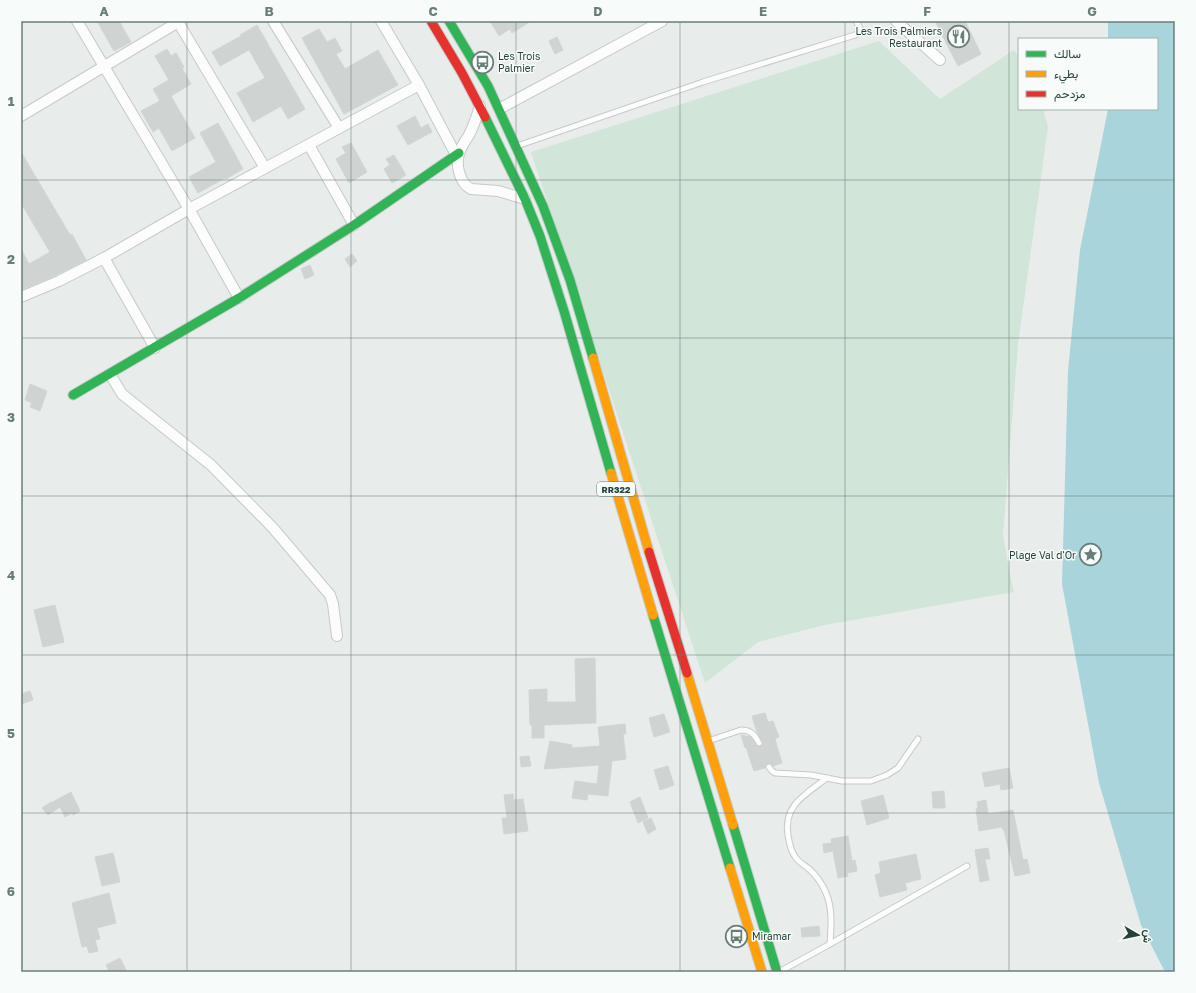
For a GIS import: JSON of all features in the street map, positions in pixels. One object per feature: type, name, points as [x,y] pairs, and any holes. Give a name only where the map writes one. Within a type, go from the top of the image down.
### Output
[{"type":"main road","name":"RR322","points":[[431,21],[480,106],[509,163],[540,236],[762,972]]},
{"type":"main road","name":"RR322","points":[[448,21],[488,86],[499,109],[543,206],[570,280],[657,579],[708,741],[777,972]]},
{"type":"main road","points":[[73,395],[240,298],[354,225],[457,154]]},
{"type":"street","points":[[77,21],[240,298]]},
{"type":"street","points":[[273,21],[339,128]]},
{"type":"street","points":[[381,21],[457,154],[462,182],[471,189],[498,191],[525,199]]},
{"type":"street","points":[[499,109],[661,21]]},
{"type":"street","points":[[896,21],[940,60]]},
{"type":"street","points":[[21,116],[179,22],[265,168]]},
{"type":"street","points":[[21,297],[104,258],[189,209],[419,86]]},
{"type":"street","points":[[457,154],[470,133],[480,106]]},
{"type":"street","points":[[309,145],[354,225]]},
{"type":"street","points":[[104,258],[155,348]]},
{"type":"street","points":[[110,374],[122,394],[211,465],[273,528],[330,595],[332,599],[337,636]]},
{"type":"lane","points":[[516,147],[703,82],[855,35],[858,33],[860,28],[856,21]]},
{"type":"lane","points":[[708,741],[741,730],[746,730],[751,731],[759,743]]},
{"type":"lane","points":[[769,767],[775,773],[810,774],[842,781],[871,780],[880,778],[898,768],[918,739]]},
{"type":"lane","points":[[827,778],[794,805],[788,815],[787,829],[788,840],[796,858],[820,880],[826,892],[831,913],[830,944]]},
{"type":"lane","points":[[777,972],[830,944],[967,866]]},
{"type":"green space","points":[[879,41],[940,99],[1014,50],[1018,56],[1018,110],[1043,110],[1048,127],[1018,345],[1003,535],[1014,592],[825,625],[758,642],[705,683],[531,152]]},
{"type":"water","points":[[1108,21],[1175,21],[1175,972],[1165,972],[1141,925],[1099,783],[1062,584],[1068,371],[1080,250],[1108,110],[1158,110],[1158,38],[1108,38]]},
{"type":"building","points":[[97,21],[119,21],[131,42],[114,51]]},
{"type":"building","points":[[490,21],[531,21],[512,33],[510,29],[499,36]]},
{"type":"building","name":"Les Trois Palmiers Restaurant","points":[[935,21],[965,21],[981,54],[958,66]]},
{"type":"building","points":[[257,25],[305,109],[288,119],[281,106],[253,122],[237,93],[265,78],[249,50],[220,66],[212,52],[241,36],[240,35]]},
{"type":"building","points":[[319,29],[327,42],[335,38],[342,51],[336,54],[345,69],[378,50],[398,85],[344,114],[302,38]]},
{"type":"building","points":[[557,37],[563,50],[555,54],[549,41]]},
{"type":"building","points":[[167,49],[171,56],[176,53],[191,84],[171,96],[195,138],[172,151],[159,128],[153,132],[141,111],[160,101],[153,89],[169,80],[155,56]]},
{"type":"building","points":[[415,116],[421,128],[428,124],[432,132],[408,145],[397,126]]},
{"type":"building","points":[[218,123],[243,169],[198,193],[189,177],[216,162],[200,133]]},
{"type":"building","points":[[351,143],[367,172],[349,183],[336,159],[346,153],[342,147]]},
{"type":"building","points":[[21,152],[70,235],[72,234],[86,260],[21,290],[21,249],[29,264],[50,252],[21,203]]},
{"type":"building","points":[[394,155],[406,175],[392,183],[384,169],[390,165],[386,159]]},
{"type":"building","points":[[352,254],[357,261],[350,267],[345,259]]},
{"type":"building","points":[[310,265],[314,275],[305,279],[301,269]]},
{"type":"building","points":[[30,384],[47,391],[40,411],[30,407],[32,403],[25,400]]},
{"type":"building","points":[[55,605],[64,642],[43,647],[34,610]]},
{"type":"building","points":[[595,658],[596,723],[544,725],[544,738],[532,738],[529,690],[547,689],[547,702],[576,702],[575,659]]},
{"type":"building","points":[[30,691],[33,700],[21,704],[21,694]]},
{"type":"building","points":[[765,713],[768,722],[773,721],[779,737],[775,739],[782,763],[773,766],[768,763],[765,768],[754,771],[741,735],[751,737],[757,746],[763,745],[752,716]]},
{"type":"building","points":[[664,714],[670,732],[654,737],[649,718]]},
{"type":"building","points":[[625,724],[626,734],[623,734],[626,759],[612,761],[608,796],[588,794],[587,800],[572,798],[575,781],[597,784],[599,765],[544,769],[550,741],[572,745],[572,748],[600,746],[598,727]]},
{"type":"building","points":[[529,756],[531,766],[521,767],[520,757]]},
{"type":"building","points":[[668,766],[674,785],[660,790],[654,770]]},
{"type":"building","points":[[1009,768],[1013,788],[1001,790],[1000,784],[985,787],[982,773]]},
{"type":"building","points":[[944,791],[945,808],[933,808],[932,792]]},
{"type":"building","points":[[71,792],[80,811],[73,815],[72,813],[65,817],[60,807],[48,815],[42,808],[51,802]]},
{"type":"building","points":[[513,794],[514,800],[523,799],[528,831],[504,834],[502,818],[507,818],[504,795]]},
{"type":"building","points":[[883,795],[889,818],[867,825],[861,801]]},
{"type":"building","points":[[640,797],[648,818],[638,823],[630,802]]},
{"type":"building","points":[[986,800],[988,814],[1013,810],[1023,860],[1027,859],[1030,873],[1015,876],[1002,827],[979,831],[976,809],[978,808],[977,802]]},
{"type":"building","points":[[651,818],[656,829],[648,834],[643,822]]},
{"type":"building","points":[[848,836],[852,861],[855,860],[857,871],[847,873],[848,876],[838,878],[833,851],[824,853],[823,844],[832,843],[831,839]]},
{"type":"building","points":[[988,848],[990,859],[985,859],[989,880],[980,882],[975,850]]},
{"type":"building","points":[[113,853],[120,882],[102,886],[95,857]]},
{"type":"building","points":[[916,854],[921,879],[905,883],[907,890],[880,897],[875,875],[881,873],[879,862]]},
{"type":"building","points":[[109,893],[116,923],[97,928],[100,939],[95,940],[98,951],[89,953],[87,946],[82,947],[72,903]]},
{"type":"building","points":[[819,926],[820,936],[802,937],[801,928]]},
{"type":"building","points":[[120,958],[127,972],[109,972],[106,965]]},
{"type":"traffic: fast","points":[[449,21],[488,86],[543,206],[570,280],[593,358]]},
{"type":"traffic: fast","points":[[485,117],[525,199],[540,236],[564,311],[611,473]]},
{"type":"traffic: fast","points":[[73,395],[239,298],[354,225],[459,153]]},
{"type":"traffic: fast","points":[[653,615],[730,868]]},
{"type":"traffic: fast","points":[[733,825],[777,972]]},
{"type":"traffic: slow","points":[[593,358],[649,552]]},
{"type":"traffic: slow","points":[[611,473],[653,615]]},
{"type":"traffic: slow","points":[[687,673],[733,825]]},
{"type":"traffic: slow","points":[[730,868],[762,972]]},
{"type":"traffic: jam","points":[[431,21],[462,73],[485,117]]},
{"type":"traffic: jam","points":[[649,552],[687,673]]},
{"type":"place","name":"Les Trois Palmiers Restaurant","points":[[958,37]]},
{"type":"place","name":"Les Trois Palmier","points":[[483,62]]},
{"type":"place","name":"Plage Val d'Or","points":[[1091,555]]},
{"type":"place","name":"Miramar","points":[[736,936]]}]
